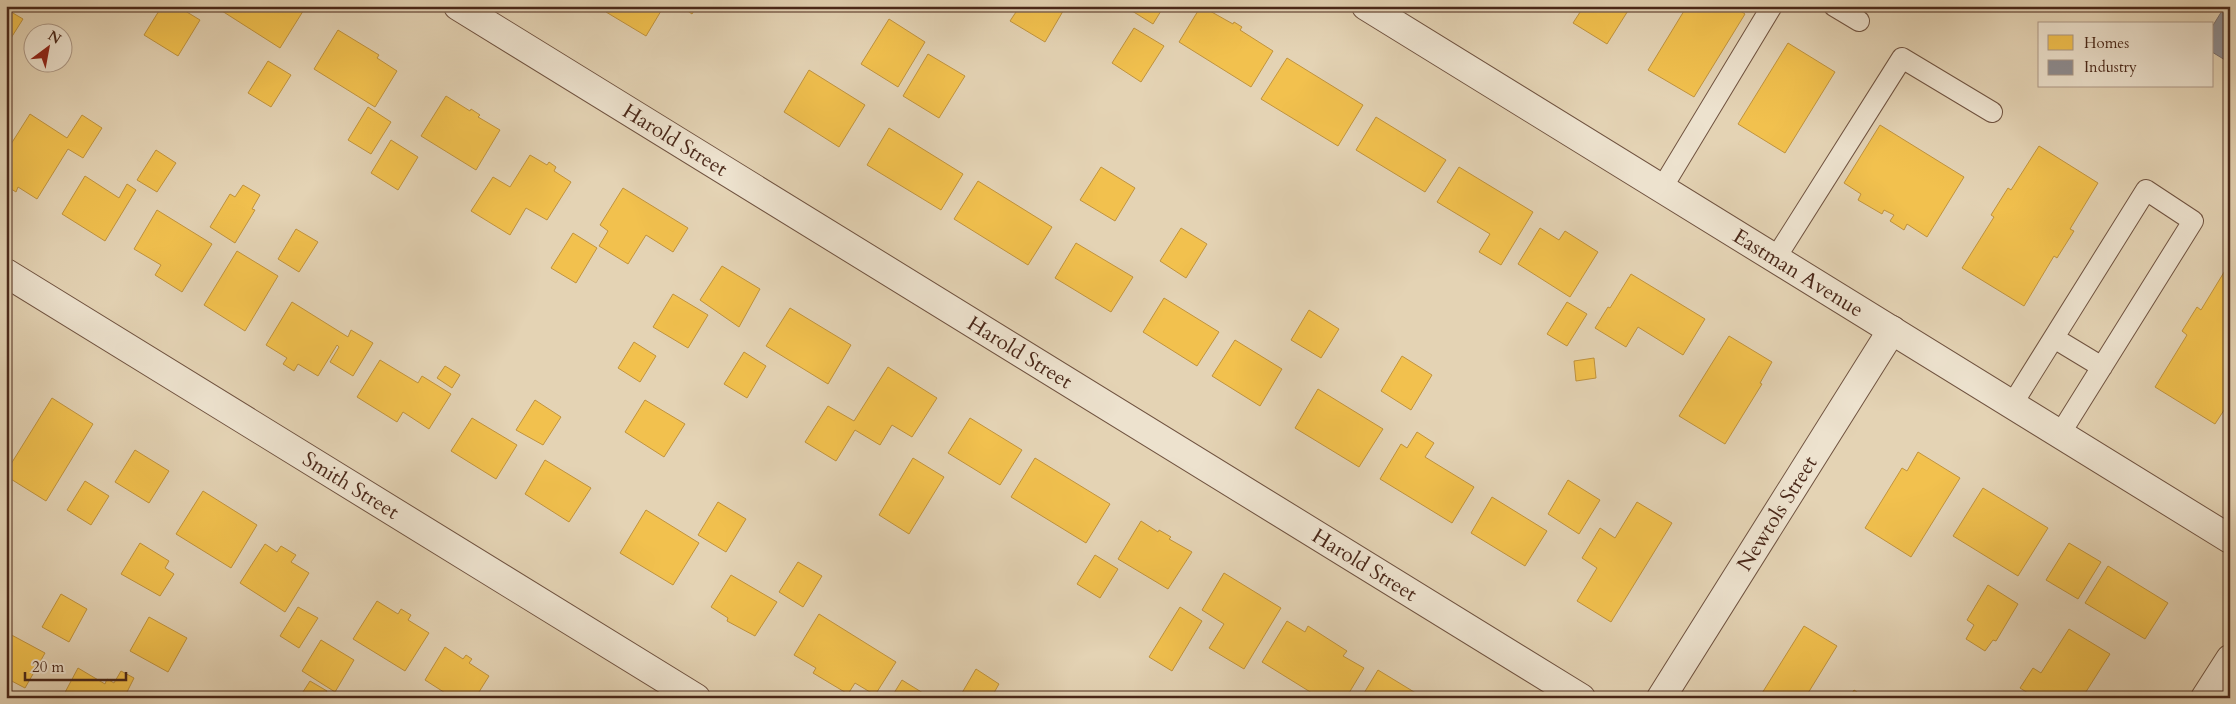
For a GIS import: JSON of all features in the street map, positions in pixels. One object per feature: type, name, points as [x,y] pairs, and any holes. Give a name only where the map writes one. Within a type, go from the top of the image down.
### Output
[{"type":"street","name":"Harold Street","points":[[458,6],[1581,698]]},
{"type":"street","name":"Eastman Avenue","points":[[1366,6],[1775,259],[2013,403],[2230,539]]},
{"type":"street","name":"Smith Street","points":[[6,273],[696,698]]},
{"type":"street","name":"Newtols Street","points":[[1661,698],[1892,330]]},
{"type":"street","points":[[2205,698],[2230,659]]},
{"type":"lane","points":[[1662,188],[1772,6]]},
{"type":"lane","points":[[1834,6],[1859,21]]},
{"type":"lane","points":[[1775,259],[1902,58],[1992,112]]},
{"type":"lane","points":[[2013,403],[2146,190],[2193,221],[2060,434]]},
{"type":"lane","points":[[2054,338],[2102,367]]},
{"type":"building: Homes","points":[[162,6],[177,6],[200,20],[178,56],[144,35]]},
{"type":"building: Homes","points":[[225,6],[303,6],[305,8],[280,48],[222,11]]},
{"type":"building: Homes","points":[[610,6],[664,6],[646,36],[606,12]]},
{"type":"building: Homes","points":[[680,6],[697,6],[692,14]]},
{"type":"building: Homes","points":[[1020,6],[1066,6],[1045,42],[1010,21]]},
{"type":"building: Homes","points":[[1124,6],[1164,6],[1153,24]]},
{"type":"building: Homes","points":[[1201,6],[1242,27],[1240,30],[1273,51],[1251,87],[1179,42]]},
{"type":"building: Homes","points":[[1584,6],[1631,6],[1607,44],[1573,23]]},
{"type":"building: Homes","points":[[1687,6],[1733,6],[1745,14],[1694,97],[1648,70]]},
{"type":"building: Homes","points":[[6,9],[23,19],[6,46]]},
{"type":"building: Homes","points":[[889,19],[925,42],[898,87],[861,64]]},
{"type":"building: Homes","points":[[1134,28],[1164,46],[1141,82],[1112,63]]},
{"type":"building: Homes","points":[[338,30],[379,55],[377,58],[397,71],[375,107],[314,69]]},
{"type":"building: Homes","points":[[1788,43],[1835,72],[1785,153],[1738,124]]},
{"type":"building: Homes","points":[[928,54],[965,76],[939,118],[903,96]]},
{"type":"building: Homes","points":[[1287,58],[1363,105],[1338,146],[1261,99]]},
{"type":"building: Homes","points":[[268,61],[291,75],[271,107],[248,93]]},
{"type":"building: Homes","points":[[809,70],[865,105],[839,147],[784,112]]},
{"type":"building: Homes","points":[[446,96],[470,111],[471,109],[480,115],[478,117],[500,130],[476,170],[421,136]]},
{"type":"building: Homes","points":[[368,107],[391,122],[371,154],[348,140]]},
{"type":"building: Homes","points":[[30,114],[67,138],[82,115],[102,128],[83,158],[68,149],[37,199],[18,187],[16,192],[8,187],[10,183],[6,181],[6,152]]},
{"type":"building: Homes","points":[[1376,117],[1446,160],[1425,192],[1356,150]]},
{"type":"building: Homes","points":[[1880,125],[1964,177],[1927,237],[1907,224],[1904,230],[1890,221],[1894,215],[1884,210],[1882,214],[1858,200],[1861,194],[1844,183]]},
{"type":"building: Homes","points":[[889,128],[963,174],[941,210],[867,165]]},
{"type":"building: Homes","points":[[391,140],[418,157],[398,190],[371,173]]},
{"type":"building: Homes","points":[[2039,146],[2098,183],[2070,229],[2074,231],[2057,258],[2054,256],[2024,306],[1962,268],[1994,217],[1991,215],[2008,188],[2011,190]]},
{"type":"building: Homes","points":[[156,150],[176,163],[157,192],[137,180]]},
{"type":"building: Homes","points":[[530,155],[547,165],[549,162],[556,167],[554,171],[571,182],[547,220],[526,208],[510,235],[471,211],[493,177],[510,187]]},
{"type":"building: Homes","points":[[1101,167],[1135,188],[1115,221],[1080,200]]},
{"type":"building: Homes","points":[[1459,167],[1533,212],[1501,265],[1479,252],[1490,234],[1437,202]]},
{"type":"building: Homes","points":[[85,176],[119,198],[127,184],[136,190],[105,241],[62,214]]},
{"type":"building: Homes","points":[[978,181],[1052,227],[1028,265],[954,219]]},
{"type":"building: Homes","points":[[243,185],[260,195],[252,209],[255,210],[235,243],[210,227],[230,194],[235,197]]},
{"type":"building: Homes","points":[[623,188],[688,228],[673,252],[646,235],[628,264],[599,246],[608,231],[600,225]]},
{"type":"building: Homes","points":[[157,210],[212,244],[182,292],[155,275],[161,265],[134,249]]},
{"type":"building: Homes","points":[[1181,228],[1207,244],[1186,278],[1160,261]]},
{"type":"building: Homes","points":[[1540,228],[1559,240],[1565,231],[1598,252],[1570,297],[1518,264]]},
{"type":"building: Homes","points":[[296,229],[318,242],[299,272],[278,259]]},
{"type":"building: Homes","points":[[573,233],[597,248],[576,283],[551,268]]},
{"type":"building: Homes","points":[[1076,243],[1133,277],[1111,312],[1055,278]]},
{"type":"building: Homes","points":[[237,251],[278,276],[245,331],[204,305]]},
{"type":"building: Homes","points":[[2229,264],[2230,401],[2215,424],[2155,387],[2187,335],[2182,331],[2197,307],[2201,310]]},
{"type":"building: Homes","points":[[722,266],[760,289],[739,327],[700,300]]},
{"type":"building: Homes","points":[[1631,274],[1705,319],[1683,355],[1638,327],[1626,347],[1595,328]]},
{"type":"building: Homes","points":[[673,294],[708,315],[688,348],[653,327]]},
{"type":"building: Homes","points":[[1164,298],[1219,332],[1197,366],[1143,332]]},
{"type":"building: Homes","points":[[292,302],[348,337],[351,330],[373,343],[353,376],[330,362],[339,347],[337,345],[318,376],[298,364],[294,371],[283,364],[287,358],[266,345]]},
{"type":"building: Homes","points":[[1567,302],[1587,314],[1567,346],[1547,334]]},
{"type":"building: Homes","points":[[790,308],[851,345],[828,384],[766,346]]},
{"type":"building: Homes","points":[[1309,310],[1339,329],[1321,358],[1291,340]]},
{"type":"building: Homes","points":[[1729,336],[1772,362],[1760,383],[1762,384],[1725,444],[1679,416]]},
{"type":"building: Homes","points":[[1235,340],[1282,369],[1260,406],[1212,376]]},
{"type":"building: Homes","points":[[634,342],[656,356],[640,382],[618,368]]},
{"type":"building: Homes","points":[[744,352],[766,366],[747,398],[724,384]]},
{"type":"building: Homes","points":[[1402,356],[1432,375],[1411,410],[1381,391]]},
{"type":"building: Homes","points":[[1594,358],[1596,378],[1576,381],[1574,361]]},
{"type":"building: Homes","points":[[380,360],[418,383],[422,376],[451,394],[429,429],[403,412],[397,422],[357,397]]},
{"type":"building: Homes","points":[[445,366],[460,375],[452,388],[437,378]]},
{"type":"building: Homes","points":[[888,367],[937,398],[912,437],[892,425],[880,445],[855,430],[836,461],[805,442],[828,406],[854,421]]},
{"type":"building: Homes","points":[[1318,389],[1383,429],[1359,467],[1295,428]]},
{"type":"building: Homes","points":[[52,398],[93,424],[46,501],[6,476],[6,472]]},
{"type":"building: Homes","points":[[535,400],[561,417],[543,445],[516,430]]},
{"type":"building: Homes","points":[[645,400],[685,424],[664,457],[625,432]]},
{"type":"building: Homes","points":[[472,418],[517,445],[496,479],[451,451]]},
{"type":"building: Homes","points":[[970,418],[1022,450],[1000,485],[948,453]]},
{"type":"building: Homes","points":[[1417,432],[1434,443],[1425,457],[1474,487],[1452,523],[1380,479],[1401,444],[1407,448]]},
{"type":"building: Homes","points":[[135,450],[169,471],[149,503],[115,482]]},
{"type":"building: Homes","points":[[1918,452],[1960,478],[1911,557],[1865,528],[1902,468],[1907,471]]},
{"type":"building: Homes","points":[[913,458],[944,477],[909,534],[879,515]]},
{"type":"building: Homes","points":[[1035,458],[1110,504],[1086,543],[1011,497]]},
{"type":"building: Homes","points":[[545,460],[591,488],[569,522],[525,494]]},
{"type":"building: Homes","points":[[1568,480],[1600,500],[1579,534],[1548,514]]},
{"type":"building: Homes","points":[[85,481],[109,496],[91,525],[67,510]]},
{"type":"building: Homes","points":[[1983,488],[2048,528],[2018,576],[1953,536]]},
{"type":"building: Homes","points":[[203,491],[257,525],[231,568],[176,534]]},
{"type":"building: Homes","points":[[1492,497],[1547,531],[1525,566],[1471,533]]},
{"type":"building: Homes","points":[[718,502],[746,519],[726,552],[698,535]]},
{"type":"building: Homes","points":[[1637,502],[1672,523],[1611,622],[1577,601],[1597,568],[1582,558],[1600,528],[1615,538]]},
{"type":"building: Homes","points":[[646,510],[699,543],[673,585],[620,553]]},
{"type":"building: Homes","points":[[1141,521],[1158,532],[1159,530],[1171,537],[1169,539],[1192,552],[1168,589],[1118,559]]},
{"type":"building: Homes","points":[[140,543],[169,561],[165,568],[174,574],[160,596],[121,574]]},
{"type":"building: Homes","points":[[2069,543],[2101,562],[2078,599],[2046,580]]},
{"type":"building: Homes","points":[[265,544],[277,552],[281,546],[296,555],[291,562],[309,573],[285,612],[240,583]]},
{"type":"building: Homes","points":[[1095,555],[1118,569],[1100,598],[1077,584]]},
{"type":"building: Homes","points":[[798,562],[822,576],[803,607],[779,592]]},
{"type":"building: Homes","points":[[2108,566],[2168,603],[2145,639],[2085,603]]},
{"type":"building: Homes","points":[[1224,573],[1281,608],[1244,669],[1209,648],[1224,624],[1202,610]]},
{"type":"building: Homes","points":[[731,575],[777,602],[755,636],[727,621],[728,618],[711,607]]},
{"type":"building: Homes","points":[[1988,585],[2018,604],[1996,641],[1993,640],[1985,651],[1966,639],[1974,625],[1967,620]]},
{"type":"building: Homes","points":[[61,594],[87,609],[69,642],[42,627]]},
{"type":"building: Homes","points":[[377,601],[398,614],[401,609],[411,615],[408,620],[429,633],[405,671],[353,639]]},
{"type":"building: Homes","points":[[298,607],[318,618],[299,648],[280,636]]},
{"type":"building: Homes","points":[[1180,607],[1202,621],[1172,671],[1149,657]]},
{"type":"building: Homes","points":[[819,614],[896,662],[875,695],[855,683],[848,694],[813,673],[816,668],[794,655]]},
{"type":"building: Homes","points":[[149,617],[187,638],[168,672],[130,651]]},
{"type":"building: Homes","points":[[1287,621],[1305,632],[1308,626],[1347,651],[1343,656],[1364,668],[1346,698],[1320,698],[1262,662]]},
{"type":"building: Homes","points":[[1804,626],[1837,646],[1805,698],[1759,698]]},
{"type":"building: Homes","points":[[2069,629],[2110,654],[2082,698],[2073,696],[2072,698],[2036,698],[2020,688],[2033,668],[2041,673]]},
{"type":"building: Homes","points":[[6,632],[45,653],[25,688],[6,678]]},
{"type":"building: Homes","points":[[321,640],[354,660],[335,692],[302,671]]},
{"type":"building: Homes","points":[[445,647],[463,659],[466,655],[472,659],[469,663],[489,676],[479,692],[488,698],[453,698],[425,680]]},
{"type":"building: Homes","points":[[78,668],[105,684],[107,679],[114,683],[121,671],[134,678],[124,698],[62,698]]},
{"type":"building: Homes","points":[[976,669],[999,684],[991,698],[959,698]]},
{"type":"building: Homes","points":[[1378,670],[1424,698],[1361,698]]},
{"type":"building: Homes","points":[[902,680],[931,698],[891,698]]},
{"type":"building: Homes","points":[[310,681],[327,691],[323,698],[306,698],[301,695]]},
{"type":"building: Homes","points":[[1854,690],[1866,698],[1849,698]]},
{"type":"building: Industry","points":[[2225,6],[2230,6],[2230,63],[2214,53],[2214,24]]}]
